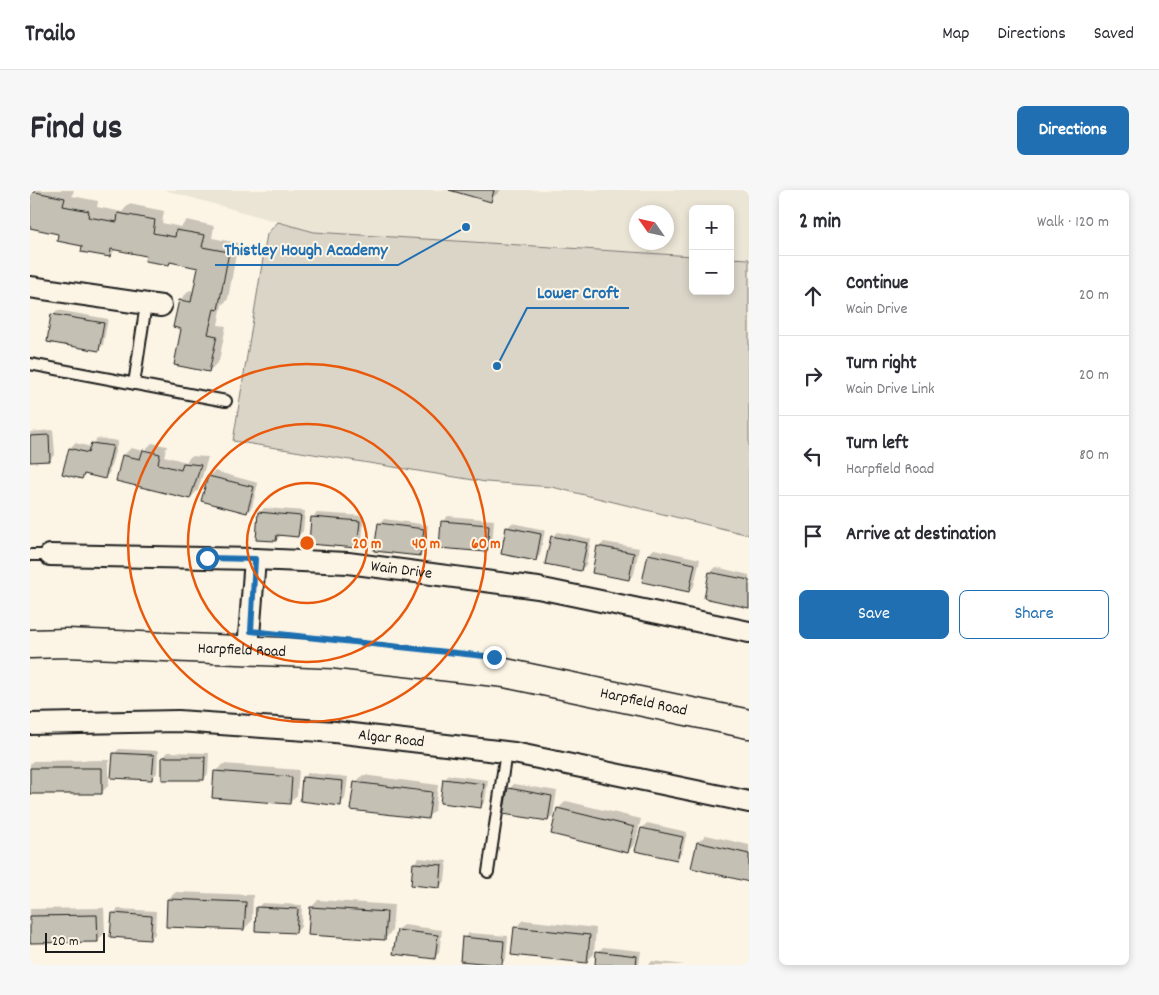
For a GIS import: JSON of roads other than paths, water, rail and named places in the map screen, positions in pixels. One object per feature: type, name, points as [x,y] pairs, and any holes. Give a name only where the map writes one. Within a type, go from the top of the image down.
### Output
[{"type":"street","points":[[30,287],[154,305]]},
{"type":"street","name":"Wain Drive","points":[[40,555],[255,559],[348,563],[538,588],[749,632]]},
{"type":"street","points":[[249,640],[255,559]]},
{"type":"street","name":"Harpfield Road","points":[[30,629],[249,640],[494,657],[749,707]]},
{"type":"street","name":"Harpfield Road","points":[[30,644],[249,640],[334,654],[505,674],[749,724]]},
{"type":"street","name":"Algar Road","points":[[30,724],[178,721],[335,732],[506,752],[749,802]]},
{"type":"lane","points":[[134,384],[154,305]]},
{"type":"lane","points":[[30,364],[226,401]]},
{"type":"lane","points":[[488,872],[506,752]]},
{"type":"place","name":"Thistley Hough Academy","points":[[466,227]]},
{"type":"place","name":"Lower Croft","points":[[497,366]]}]
